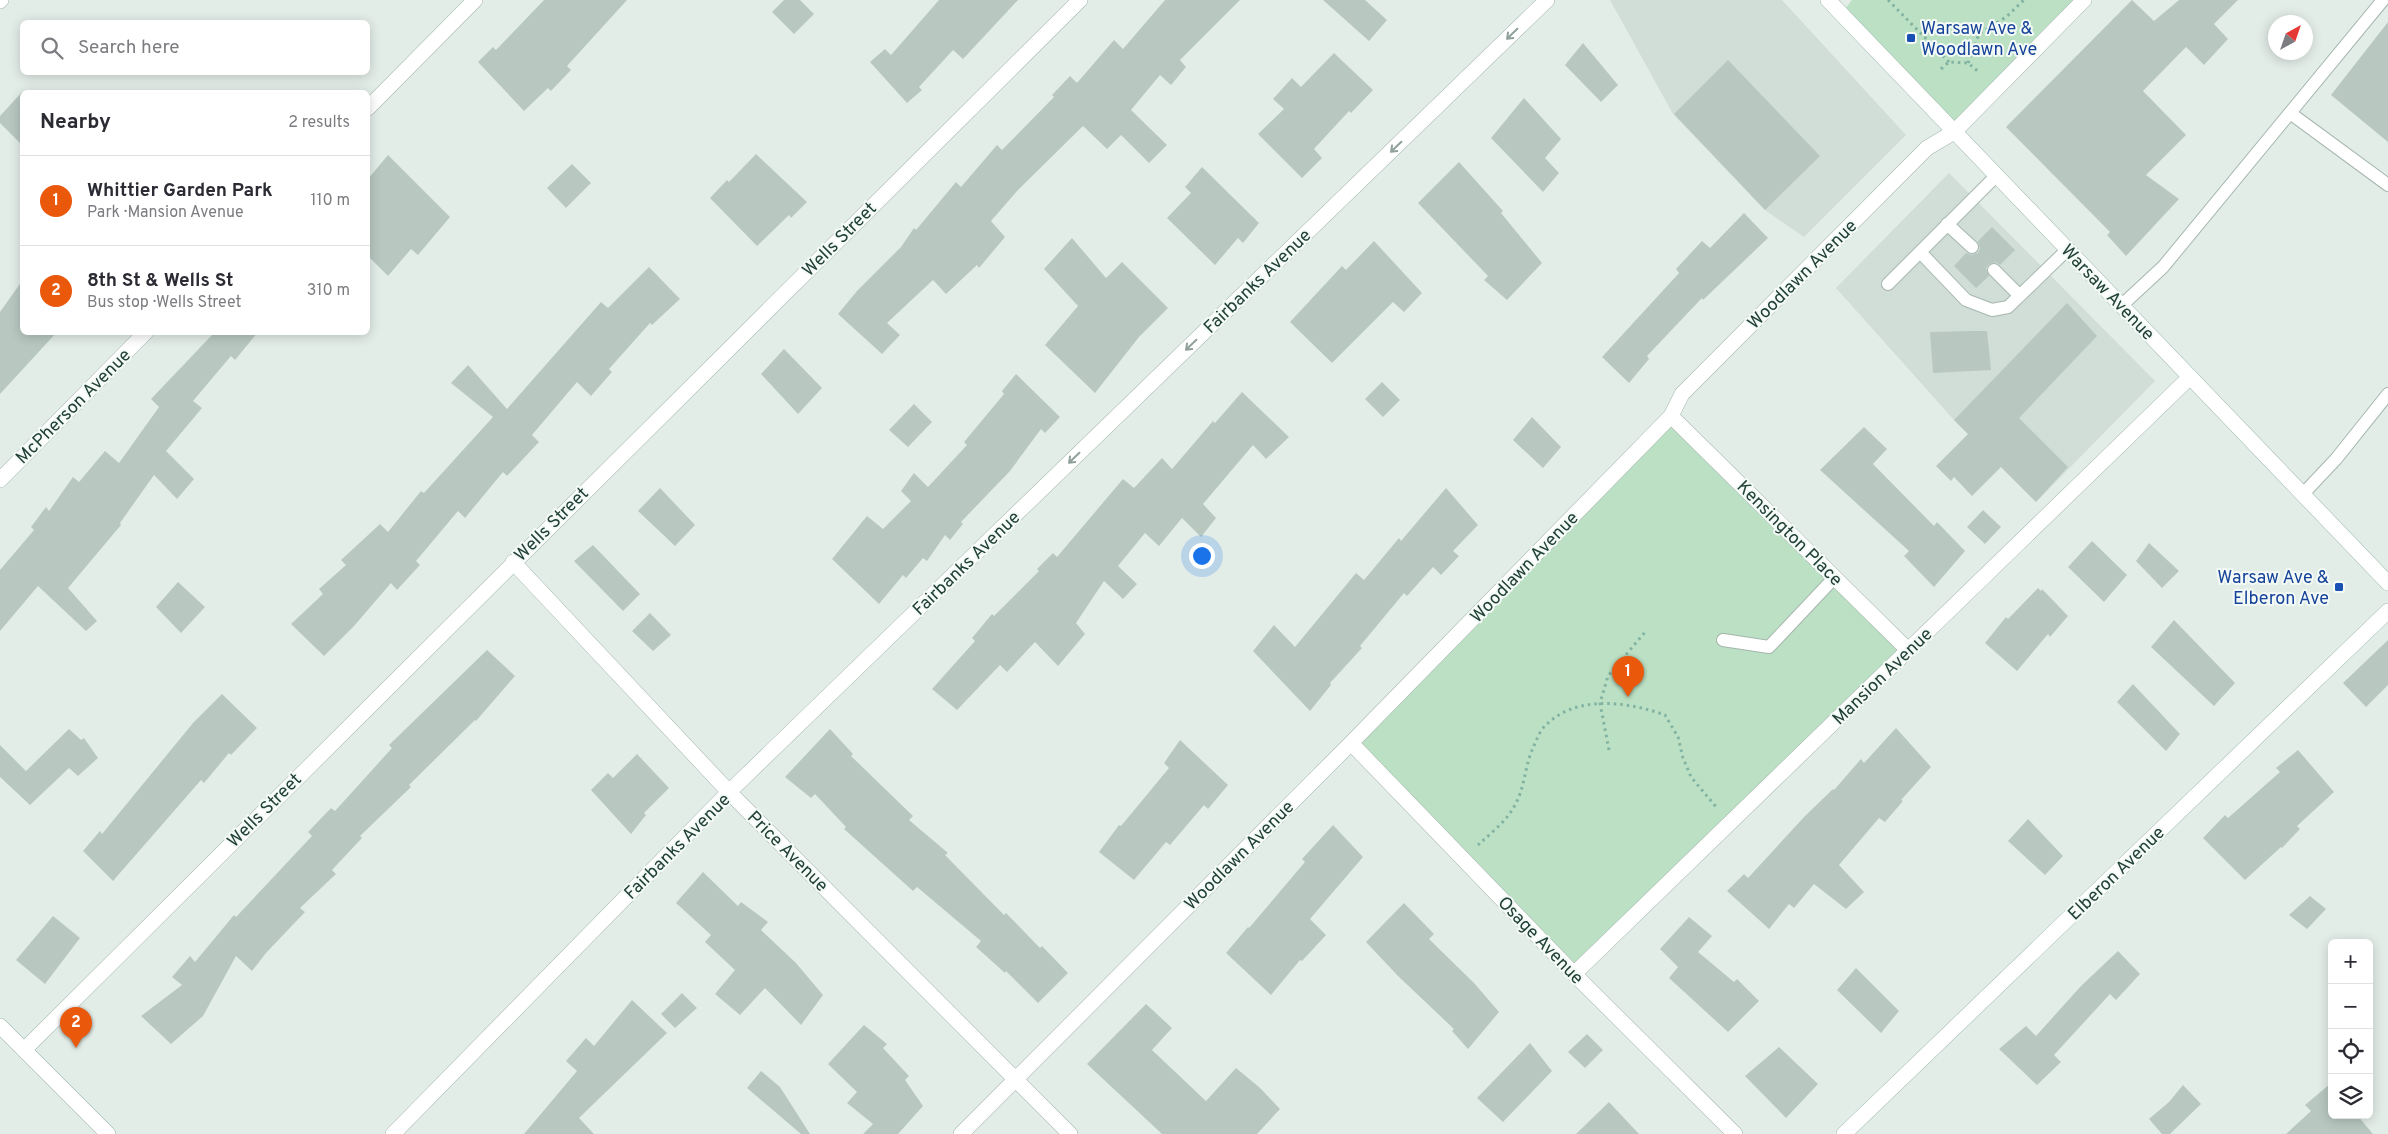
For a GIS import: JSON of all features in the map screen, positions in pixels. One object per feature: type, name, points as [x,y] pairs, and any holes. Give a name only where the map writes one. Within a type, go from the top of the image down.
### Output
[{"type":"street","points":[[370,106],[475,0]]},
{"type":"street","name":"Wells Street","points":[[24,1050],[1080,0]]},
{"type":"street","name":"Fairbanks Avenue","points":[[394,1134],[729,792],[1547,0]]},
{"type":"street","name":"Warsaw Avenue","points":[[1828,0],[2388,583]]},
{"type":"street","name":"Woodlawn Avenue","points":[[961,1134],[1351,743],[1671,416],[1682,394],[1927,148],[1954,132],[2084,0]]},
{"type":"street","name":"McPherson Avenue","points":[[0,480],[143,335]]},
{"type":"street","name":"Mansion Avenue","points":[[1574,974],[2190,377]]},
{"type":"street","name":"Kensington Place","points":[[1671,416],[1908,650]]},
{"type":"street","name":"Price Avenue","points":[[513,562],[729,792],[1070,1134]]},
{"type":"street","name":"Elberon Avenue","points":[[1844,1134],[2388,611]]},
{"type":"street","name":"Osage Avenue","points":[[1351,743],[1574,974],[1735,1134]]},
{"type":"street","points":[[0,1026],[108,1134]]},
{"type":"lane","points":[[2122,305],[2163,267],[2383,0]]},
{"type":"lane","points":[[2290,112],[2388,185]]},
{"type":"lane","points":[[1888,284],[1996,176]]},
{"type":"lane","points":[[1948,224],[1972,247]]},
{"type":"lane","points":[[1920,252],[1968,301],[1992,310],[2008,307],[2067,250]]},
{"type":"lane","points":[[1994,270],[2019,296]]},
{"type":"lane","points":[[2303,494],[2336,459],[2388,394]]},
{"type":"lane","points":[[1724,640],[1769,646],[1835,577]]},
{"type":"path","points":[[1888,0],[1949,62]]},
{"type":"path","points":[[1968,63],[1979,34],[2006,16],[2024,0]]},
{"type":"path","points":[[1941,68],[1949,62],[1968,63],[1980,73]]},
{"type":"path","points":[[1609,750],[1600,703],[1608,676],[1646,631]]},
{"type":"path","points":[[1462,859],[1501,824],[1516,803],[1533,748],[1545,725],[1567,710],[1600,703],[1641,706],[1665,715],[1678,737],[1683,758],[1691,777],[1730,823]]},
{"type":"shaded area","points":[[1610,0],[1782,0],[1906,135],[1804,237],[1765,210],[1673,114]]},
{"type":"shaded area","points":[[1949,173],[2155,381],[2036,502],[1954,420],[1836,288]]},
{"type":"green space","points":[[1852,0],[2084,0],[1954,132],[1841,14]]},
{"type":"green space","points":[[1671,416],[1908,650],[1574,974],[1351,743]]},
{"type":"building","points":[[544,0],[627,0],[567,66],[571,70],[551,91],[548,88],[524,111],[478,62],[493,47],[496,50]]},
{"type":"building","points":[[784,0],[800,0],[814,14],[794,34],[772,12]]},
{"type":"building","points":[[939,0],[1018,0],[963,59],[953,50],[919,87],[922,90],[907,103],[870,62],[885,49],[891,55]]},
{"type":"building","points":[[1165,0],[1240,0],[1180,60],[1186,67],[1171,85],[1160,75],[1131,110],[1167,145],[1149,163],[1121,135],[1107,149],[1083,126],[1018,190],[991,221],[1005,237],[979,268],[977,265],[946,294],[933,280],[887,323],[900,335],[882,354],[838,314],[857,291],[901,247],[914,228],[916,230],[956,182],[961,187],[997,145],[1002,150],[1054,97],[1052,95],[1070,76],[1077,83],[1114,40],[1123,49]]},
{"type":"building","points":[[1323,0],[1365,0],[1387,20],[1369,41]]},
{"type":"building","points":[[2132,0],[2154,21],[2179,0],[2238,0],[2214,24],[2228,39],[2204,65],[2186,47],[2143,91],[2186,135],[2146,175],[2179,199],[2126,256],[2107,235],[2110,232],[2006,127]]},
{"type":"building","points":[[2388,22],[2388,142],[2331,95]]},
{"type":"building","points":[[1583,43],[1618,85],[1601,102],[1565,65]]},
{"type":"building","points":[[1334,53],[1373,90],[1351,113],[1349,111],[1314,149],[1322,158],[1302,178],[1258,134],[1284,109],[1273,99],[1292,78],[1301,87]]},
{"type":"building","points":[[1728,60],[1820,156],[1765,210],[1674,114]]},
{"type":"building","points":[[20,94],[20,143],[0,123],[0,116]]},
{"type":"building","points":[[1524,98],[1561,139],[1545,158],[1559,173],[1543,192],[1491,138]]},
{"type":"building","points":[[756,154],[807,202],[791,218],[789,215],[757,246],[710,198],[727,180],[729,182]]},
{"type":"building","points":[[388,155],[450,217],[418,255],[411,249],[388,276],[370,258],[370,177]]},
{"type":"building","points":[[1459,162],[1503,211],[1501,213],[1542,263],[1507,300],[1484,280],[1488,276],[1418,203]]},
{"type":"building","points":[[572,164],[591,183],[566,208],[547,188]]},
{"type":"building","points":[[1202,167],[1259,223],[1243,243],[1238,238],[1215,265],[1167,218],[1191,193],[1185,187]]},
{"type":"building","points":[[1744,213],[1768,238],[1703,300],[1702,298],[1647,356],[1649,359],[1629,383],[1602,357],[1679,273],[1676,269],[1702,241],[1710,248]]},
{"type":"building","points":[[1992,227],[2015,250],[2000,265],[1996,262],[1989,264],[1986,268],[1989,276],[1976,288],[1954,266],[1966,253],[1971,255],[1978,253],[1980,248],[1978,241]]},
{"type":"building","points":[[1072,238],[1106,278],[1122,262],[1168,308],[1139,337],[1095,393],[1045,345],[1078,306],[1044,269]]},
{"type":"building","points":[[1374,241],[1422,293],[1404,312],[1393,302],[1332,363],[1290,322],[1342,266],[1346,270]]},
{"type":"building","points":[[649,267],[680,299],[652,325],[650,323],[609,369],[612,372],[591,396],[577,382],[532,435],[539,442],[507,476],[503,472],[465,518],[458,511],[416,561],[420,565],[397,590],[391,583],[354,626],[324,656],[291,624],[323,594],[319,589],[346,565],[341,560],[380,524],[388,532],[421,491],[424,493],[493,417],[451,383],[468,365],[507,409],[601,302],[608,308]]},
{"type":"building","points":[[20,284],[20,335],[54,335],[0,394],[0,312]]},
{"type":"building","points":[[2067,303],[2097,336],[2019,418],[2068,467],[2036,502],[2001,467],[1972,496],[1954,477],[1951,481],[1936,466],[1968,434],[1954,420]]},
{"type":"building","points":[[1987,331],[1991,370],[1933,373],[1930,332]]},
{"type":"building","points":[[212,335],[256,335],[235,360],[231,356],[193,401],[202,408],[166,451],[194,479],[177,499],[154,475],[120,523],[121,525],[68,588],[97,621],[86,631],[38,586],[0,631],[0,570],[34,530],[31,527],[46,507],[49,511],[73,477],[79,482],[105,451],[119,463],[159,407],[151,399]]},
{"type":"building","points":[[784,349],[822,388],[798,414],[761,374]]},
{"type":"building","points":[[1016,374],[1060,417],[1045,433],[1041,429],[1010,471],[961,522],[963,524],[950,540],[945,535],[927,561],[923,558],[906,578],[903,575],[879,604],[832,559],[867,516],[883,529],[911,501],[901,491],[914,473],[928,487],[967,445],[964,442],[1004,394],[1002,391]]},
{"type":"building","points":[[1382,382],[1400,400],[1383,417],[1365,399]]},
{"type":"building","points":[[1242,392],[1289,437],[1266,459],[1253,445],[1203,504],[1216,518],[1201,537],[1182,518],[1159,546],[1145,533],[1118,566],[1137,584],[1123,599],[1104,581],[1076,623],[1085,634],[1058,666],[1035,642],[1007,672],[1000,665],[957,710],[932,689],[975,641],[972,638],[992,614],[994,616],[1039,571],[1037,569],[1053,553],[1057,557],[1123,479],[1134,488],[1162,458],[1172,469],[1213,421],[1215,423]]},
{"type":"building","points":[[914,404],[932,422],[908,447],[889,430]]},
{"type":"building","points":[[1532,417],[1561,447],[1543,468],[1513,440]]},
{"type":"building","points":[[1864,427],[1887,449],[1873,464],[1934,526],[1937,522],[1965,551],[1934,587],[1904,556],[1909,551],[1820,470]]},
{"type":"building","points":[[660,488],[695,525],[675,546],[638,511]]},
{"type":"building","points":[[1446,488],[1478,525],[1453,551],[1459,556],[1441,575],[1433,567],[1407,596],[1404,593],[1360,646],[1362,648],[1330,683],[1331,685],[1310,711],[1253,651],[1274,625],[1295,647],[1356,573],[1364,580],[1399,538],[1401,541]]},
{"type":"building","points":[[1983,510],[2001,527],[1985,544],[1967,527]]},
{"type":"building","points":[[2092,541],[2127,575],[2104,602],[2068,567]]},
{"type":"building","points":[[2149,543],[2179,571],[2162,588],[2136,561]]},
{"type":"building","points":[[593,545],[640,594],[623,611],[574,561]]},
{"type":"building","points":[[178,582],[205,607],[181,633],[156,607]]},
{"type":"building","points":[[2038,588],[2041,591],[2042,589],[2068,616],[2050,637],[2048,634],[2017,671],[1985,643],[2006,617],[2008,619]]},
{"type":"building","points":[[650,613],[671,635],[653,651],[632,631]]},
{"type":"building","points":[[2174,620],[2235,683],[2214,706],[2151,647]]},
{"type":"building","points":[[2388,640],[2388,685],[2366,707],[2343,683]]},
{"type":"building","points":[[487,650],[515,676],[476,721],[409,785],[411,787],[360,836],[362,838],[332,870],[336,874],[300,908],[305,912],[266,953],[252,971],[236,956],[203,1016],[171,1044],[141,1016],[182,985],[172,977],[190,956],[195,962],[234,915],[236,917],[312,836],[308,832],[331,808],[335,811],[392,748],[389,745]]},
{"type":"building","points":[[2133,684],[2180,734],[2166,751],[2117,702]]},
{"type":"building","points":[[222,694],[257,728],[231,755],[229,753],[204,783],[201,780],[113,881],[83,851],[100,831],[102,834],[193,723]]},
{"type":"building","points":[[1896,728],[1931,767],[1901,800],[1903,801],[1885,822],[1879,818],[1839,865],[1864,892],[1846,909],[1814,884],[1794,908],[1789,904],[1769,929],[1727,891],[1744,874],[1748,878],[1805,816],[1834,790],[1861,759],[1864,763]]},
{"type":"building","points":[[69,729],[81,740],[84,738],[98,758],[78,776],[69,768],[30,805],[0,777],[0,745],[26,771]]},
{"type":"building","points":[[830,729],[853,754],[851,756],[913,816],[909,820],[948,853],[945,855],[1004,915],[1006,913],[1040,948],[1042,946],[1068,973],[1038,1003],[1006,971],[1005,973],[976,947],[981,941],[917,887],[913,891],[844,829],[846,827],[815,794],[811,798],[785,777]]},
{"type":"building","points":[[1180,740],[1228,785],[1208,809],[1204,805],[1170,845],[1166,842],[1134,880],[1099,852],[1119,825],[1121,826],[1169,768],[1164,763]]},
{"type":"building","points":[[2298,750],[2334,792],[2297,826],[2300,829],[2282,848],[2245,880],[2203,838],[2225,815],[2228,818],[2280,772],[2276,768]]},
{"type":"building","points":[[637,754],[669,788],[644,813],[646,815],[631,834],[591,790],[608,773],[613,778]]},
{"type":"building","points":[[2028,819],[2063,856],[2045,875],[2008,841]]},
{"type":"building","points":[[1333,825],[1363,857],[1310,919],[1326,935],[1302,961],[1300,960],[1271,995],[1226,953],[1305,862],[1302,859]]},
{"type":"building","points":[[703,872],[738,906],[741,902],[768,922],[761,930],[796,963],[823,995],[801,1025],[765,988],[740,1015],[715,994],[735,970],[705,942],[711,935],[676,903]]},
{"type":"building","points":[[2310,896],[2326,909],[2307,929],[2289,915]]},
{"type":"building","points":[[1404,903],[1434,934],[1429,939],[1474,983],[1499,1012],[1468,1049],[1452,1031],[1454,1029],[1398,976],[1366,942]]},
{"type":"building","points":[[53,916],[80,938],[45,984],[16,960]]},
{"type":"building","points":[[1689,917],[1712,936],[1698,952],[1734,982],[1737,979],[1759,1001],[1728,1032],[1669,978],[1678,967],[1660,949]]},
{"type":"building","points":[[2118,951],[2140,974],[2116,1000],[2110,994],[2054,1055],[2061,1062],[2037,1085],[1999,1049],[2026,1026],[2036,1036],[2081,986]]},
{"type":"building","points":[[1856,968],[1899,1011],[1881,1033],[1837,990]]},
{"type":"building","points":[[682,993],[697,1008],[675,1028],[661,1014]]},
{"type":"building","points":[[632,1000],[667,1033],[579,1118],[594,1134],[524,1134],[577,1071],[566,1061],[586,1038],[594,1046]]},
{"type":"building","points":[[1146,1004],[1172,1028],[1152,1050],[1206,1101],[1236,1068],[1259,1087],[1280,1109],[1257,1134],[1162,1134],[1087,1064]]},
{"type":"building","points":[[864,1025],[887,1044],[883,1048],[909,1076],[905,1080],[923,1106],[898,1134],[863,1134],[873,1124],[847,1103],[857,1092],[828,1064]]},
{"type":"building","points":[[1587,1034],[1603,1050],[1585,1068],[1568,1052]]},
{"type":"building","points":[[1530,1043],[1552,1071],[1503,1122],[1477,1098]]},
{"type":"building","points":[[1779,1047],[1818,1084],[1786,1118],[1745,1076]]},
{"type":"building","points":[[761,1071],[780,1087],[810,1134],[801,1134],[747,1088]]},
{"type":"building","points":[[2183,1085],[2201,1104],[2170,1134],[2162,1134],[2149,1119],[2169,1102]]},
{"type":"building","points":[[2328,1086],[2328,1119],[2360,1119],[2373,1134],[2286,1134],[2311,1111],[2305,1105]]},
{"type":"building","points":[[1609,1102],[1639,1134],[1576,1134]]},
{"type":"place","name":"Warsaw Ave & Woodlawn Ave","points":[[1911,38]]},
{"type":"place","name":"Warsaw Ave & Elberon Ave","points":[[2339,587]]},
{"type":"place","name":"Whittier Garden Park","points":[[1628,697]]},
{"type":"place","name":"8th St & Wells St","points":[[76,1048]]}]
